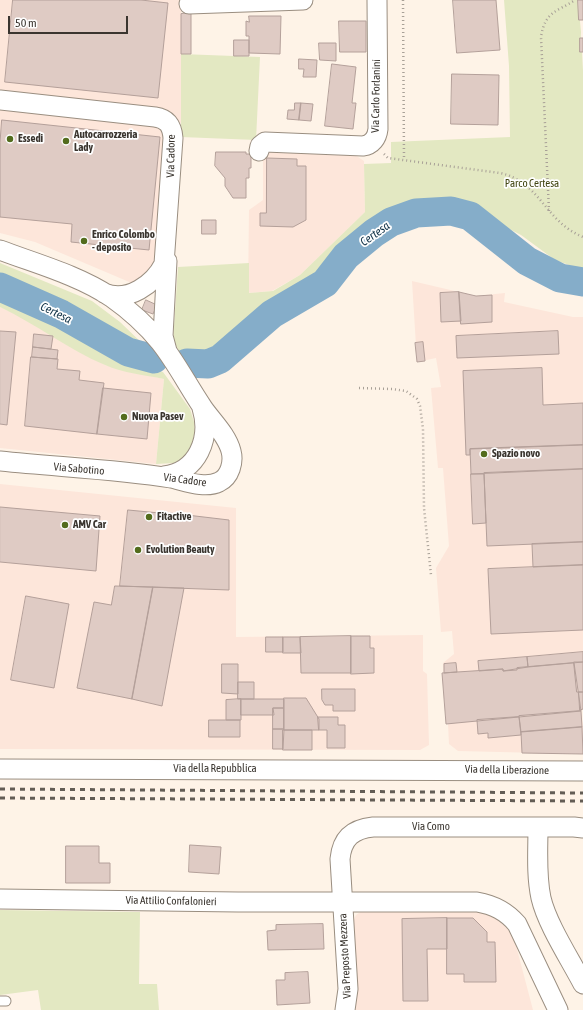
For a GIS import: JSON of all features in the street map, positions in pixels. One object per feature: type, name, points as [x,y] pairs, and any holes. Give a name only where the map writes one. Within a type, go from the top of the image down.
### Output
[{"type":"street","points":[[189,4],[303,0]]},
{"type":"street","name":"Via Carlo Forlanini","points":[[259,151],[260,146],[265,142],[363,146],[372,143],[378,129],[377,0]]},
{"type":"street","name":"Via Cadore","points":[[0,100],[155,117],[169,122],[173,138],[166,251],[162,269],[149,283],[136,291],[125,295],[114,296],[104,293]]},
{"type":"street","name":"Via Cadore","points":[[0,250],[80,281],[104,293],[125,308],[164,345],[186,382],[230,447],[231,463],[228,475],[221,481],[212,484],[158,476]]},
{"type":"street","points":[[164,345],[167,269],[166,251]]},
{"type":"street","name":"Via Cadore","points":[[158,476],[169,476],[181,472],[198,456],[202,448],[206,431],[206,421],[199,402]]},
{"type":"street","name":"Via Sabotino","points":[[0,461],[158,476]]},
{"type":"street","name":"Via della Repubblica","points":[[0,769],[431,770]]},
{"type":"street","name":"Via della Liberazione","points":[[431,770],[583,771]]},
{"type":"street","points":[[538,827],[538,879],[541,899],[548,918],[583,984]]},
{"type":"street","name":"Via Como","points":[[342,901],[341,848],[345,839],[353,832],[362,828],[583,828]]},
{"type":"street","name":"Via Attilio Confalonieri","points":[[0,899],[238,902],[477,902],[500,908],[510,916],[516,924],[558,1010]]},
{"type":"street","name":"Via Preposto Mezzera","points":[[342,901],[348,989],[346,1010]]},
{"type":"path","points":[[403,0],[404,159]]},
{"type":"path","points":[[550,213],[541,37],[544,26],[551,14],[558,8],[575,0]]},
{"type":"path","points":[[372,143],[388,158],[500,172],[514,176],[532,190],[550,213],[563,226],[583,237]]},
{"type":"path","points":[[360,388],[406,391],[413,395],[420,406],[423,429],[424,508],[431,575]]},
{"type":"shaded area","points":[[0,0],[181,0],[181,123],[0,93]]},
{"type":"shaded area","points":[[0,108],[157,125],[165,130],[158,253],[154,266],[134,284],[35,242],[0,233]]},
{"type":"shaded area","points":[[266,148],[352,153],[364,161],[365,212],[300,275],[272,291],[248,293],[249,210],[263,200],[263,154]]},
{"type":"shaded area","points":[[412,281],[476,296],[505,293],[504,302],[573,317],[583,317],[583,662],[579,692],[583,727],[583,754],[458,751],[449,744],[448,724],[446,724],[443,663],[454,654],[452,631],[441,632],[436,568],[449,546],[443,468],[438,468],[431,388],[441,387],[436,358],[417,362]]},
{"type":"shaded area","points":[[0,307],[24,318],[105,365],[164,379],[156,464],[0,448]]},
{"type":"shaded area","points":[[0,484],[236,508],[236,637],[423,635],[423,671],[427,674],[429,745],[420,750],[0,749]]},
{"type":"shaded area","points":[[365,909],[473,909],[494,916],[513,934],[533,1010],[354,1010],[357,991],[351,926],[356,915]]},
{"type":"green space","name":"Parco Certesa","points":[[504,0],[578,0],[581,32],[580,52],[582,52],[583,71],[583,270],[555,260],[521,235],[470,209],[456,203],[435,202],[398,215],[364,233],[340,252],[306,286],[248,325],[220,348],[205,352],[180,353],[173,340],[178,267],[249,263],[249,293],[273,291],[300,275],[365,212],[364,164],[391,163],[391,142],[510,137],[509,66]]},
{"type":"green space","points":[[181,54],[260,57],[256,140],[181,137]]},
{"type":"green space","points":[[0,263],[92,301],[120,322],[146,347],[130,344],[49,299],[0,281]]},
{"type":"green space","points":[[0,296],[52,316],[125,362],[163,372],[190,409],[194,422],[195,432],[190,449],[182,459],[174,463],[156,464],[164,379],[119,370],[92,359],[0,307]]},
{"type":"green space","points":[[0,910],[140,912],[139,984],[157,984],[159,1010],[41,1010],[38,990],[0,995]]},
{"type":"building","points":[[13,0],[141,0],[168,3],[158,98],[5,82]]},
{"type":"building","points":[[453,0],[496,0],[500,50],[457,53]]},
{"type":"building","points":[[578,0],[583,0],[583,20],[579,20]]},
{"type":"building","points":[[191,13],[191,54],[181,54],[181,14]]},
{"type":"building","points":[[249,16],[281,16],[280,54],[249,53],[249,36],[246,36],[246,21],[249,22]]},
{"type":"building","points":[[339,21],[366,21],[366,52],[340,52]]},
{"type":"building","points":[[580,38],[583,38],[583,52],[580,52]]},
{"type":"building","points":[[234,40],[249,40],[249,56],[234,56]]},
{"type":"building","points":[[319,43],[336,43],[336,61],[320,60]]},
{"type":"building","points":[[299,59],[317,60],[316,77],[303,77],[304,69],[299,69]]},
{"type":"building","points":[[332,64],[356,67],[352,103],[356,103],[353,129],[325,126]]},
{"type":"building","points":[[452,74],[499,75],[498,125],[451,124]]},
{"type":"building","points":[[295,103],[301,103],[299,120],[287,119],[288,110],[294,110]]},
{"type":"building","points":[[301,103],[313,104],[311,121],[299,120]]},
{"type":"building","points":[[2,120],[160,137],[149,250],[71,242],[72,224],[0,217],[0,143]]},
{"type":"building","points":[[216,152],[246,152],[246,154],[251,154],[249,178],[246,178],[246,198],[233,198],[225,186],[225,178],[215,166]]},
{"type":"building","points":[[267,158],[297,159],[297,166],[306,166],[306,220],[293,227],[260,226],[260,213],[266,213]]},
{"type":"building","points":[[202,220],[216,220],[216,234],[202,234]]},
{"type":"building","points":[[459,292],[476,296],[492,295],[492,322],[461,324]]},
{"type":"building","points":[[459,292],[461,321],[441,322],[440,293]]},
{"type":"building","points":[[146,300],[157,305],[153,314],[142,310]]},
{"type":"building","points":[[0,331],[16,332],[7,425],[0,424]]},
{"type":"building","points":[[558,331],[559,354],[457,358],[456,336]]},
{"type":"building","points":[[34,334],[53,336],[51,349],[33,347]]},
{"type":"building","points":[[423,342],[425,361],[417,362],[415,343]]},
{"type":"building","points":[[33,347],[58,350],[57,359],[32,357]]},
{"type":"building","points":[[31,357],[58,359],[57,369],[80,371],[79,380],[104,383],[97,434],[25,426]]},
{"type":"building","points":[[542,368],[543,405],[583,403],[583,445],[470,449],[470,455],[466,455],[463,371]]},
{"type":"building","name":"Nuova Pasev","points":[[103,388],[151,393],[147,439],[97,434]]},
{"type":"building","points":[[583,445],[583,469],[471,474],[470,449]]},
{"type":"building","points":[[583,469],[583,542],[487,546],[484,473]]},
{"type":"building","points":[[471,474],[484,474],[486,523],[473,524]]},
{"type":"building","points":[[0,507],[100,516],[96,571],[0,562]]},
{"type":"building","points":[[128,510],[229,520],[229,590],[120,586]]},
{"type":"building","points":[[583,542],[583,565],[533,567],[532,544]]},
{"type":"building","points":[[583,565],[583,630],[491,634],[488,569]]},
{"type":"building","points":[[115,586],[153,587],[132,699],[77,688],[94,602],[111,605]]},
{"type":"building","points":[[153,587],[184,588],[162,706],[132,699]]},
{"type":"building","points":[[26,596],[69,604],[54,688],[11,680]]},
{"type":"building","points":[[351,636],[351,673],[301,673],[300,637]]},
{"type":"building","points":[[351,636],[370,636],[370,648],[374,648],[374,673],[351,674]]},
{"type":"building","points":[[266,637],[283,637],[283,652],[266,652]]},
{"type":"building","points":[[283,637],[300,637],[301,653],[283,653]]},
{"type":"building","points":[[583,652],[583,662],[528,667],[527,657]]},
{"type":"building","points":[[527,657],[528,667],[503,671],[503,669],[479,671],[478,661]]},
{"type":"building","points":[[574,662],[583,662],[583,692],[577,692]]},
{"type":"building","points":[[456,663],[457,672],[444,673],[444,664]]},
{"type":"building","points":[[574,663],[581,711],[446,724],[442,673],[503,669],[503,671],[517,670],[517,668]]},
{"type":"building","points":[[222,664],[238,664],[238,694],[222,693]]},
{"type":"building","points":[[238,682],[254,682],[254,699],[238,699]]},
{"type":"building","points":[[322,689],[355,689],[355,711],[333,711],[333,705],[325,705],[322,700]]},
{"type":"building","points":[[579,692],[583,692],[583,709],[580,710]]},
{"type":"building","points":[[284,698],[306,698],[319,719],[319,730],[284,730]]},
{"type":"building","points":[[241,699],[284,699],[284,708],[273,708],[274,715],[241,715]]},
{"type":"building","points":[[241,699],[241,720],[226,720],[226,700]]},
{"type":"building","points":[[273,708],[284,708],[284,729],[273,729]]},
{"type":"building","points":[[581,711],[582,727],[521,732],[519,716]]},
{"type":"building","points":[[318,717],[338,717],[338,725],[345,725],[345,748],[327,748],[327,730],[319,730]]},
{"type":"building","points":[[519,717],[521,735],[488,738],[488,733],[478,734],[477,720]]},
{"type":"building","points":[[209,720],[240,720],[240,737],[209,737]]},
{"type":"building","points":[[582,727],[583,754],[522,753],[521,732]]},
{"type":"building","points":[[273,729],[284,729],[283,749],[273,749]]},
{"type":"building","points":[[283,730],[312,730],[312,750],[283,750]]},
{"type":"building","points":[[190,845],[221,847],[219,874],[189,872]]},
{"type":"building","points":[[66,846],[99,846],[99,863],[110,863],[110,883],[66,883]]},
{"type":"building","points":[[447,918],[473,918],[487,932],[487,942],[495,942],[496,982],[464,982],[464,974],[447,974]]},
{"type":"building","points":[[447,918],[447,949],[427,949],[428,1001],[403,1001],[402,919]]},
{"type":"building","points":[[323,924],[324,949],[268,950],[267,931],[276,930],[276,925]]},
{"type":"building","points":[[308,972],[310,1003],[277,1005],[276,980],[285,980],[285,973]]},
{"type":"waterway","name":"Certesa","points":[[187,363],[208,364],[220,359],[272,314],[325,283],[346,256],[374,233],[391,222],[416,213],[451,211],[470,216],[527,261],[560,278],[583,282]]},
{"type":"waterway","name":"Certesa","points":[[0,287],[61,314],[128,352],[154,359]]},
{"type":"railway","points":[[0,789],[583,793]]},
{"type":"railway","points":[[0,798],[583,801]]},
{"type":"place","name":"Essedi","points":[[10,139]]},
{"type":"place","name":"Autocarrozzeria Lady","points":[[66,141]]},
{"type":"place","name":"Enrico Colombo - deposito","points":[[84,241]]},
{"type":"place","name":"Nuova Pasev","points":[[124,417]]},
{"type":"place","name":"Spazio novo","points":[[484,454]]},
{"type":"place","name":"Fitactive","points":[[149,517]]},
{"type":"place","name":"AMV Car","points":[[65,525]]},
{"type":"place","name":"Evolution Beauty","points":[[138,550]]}]
